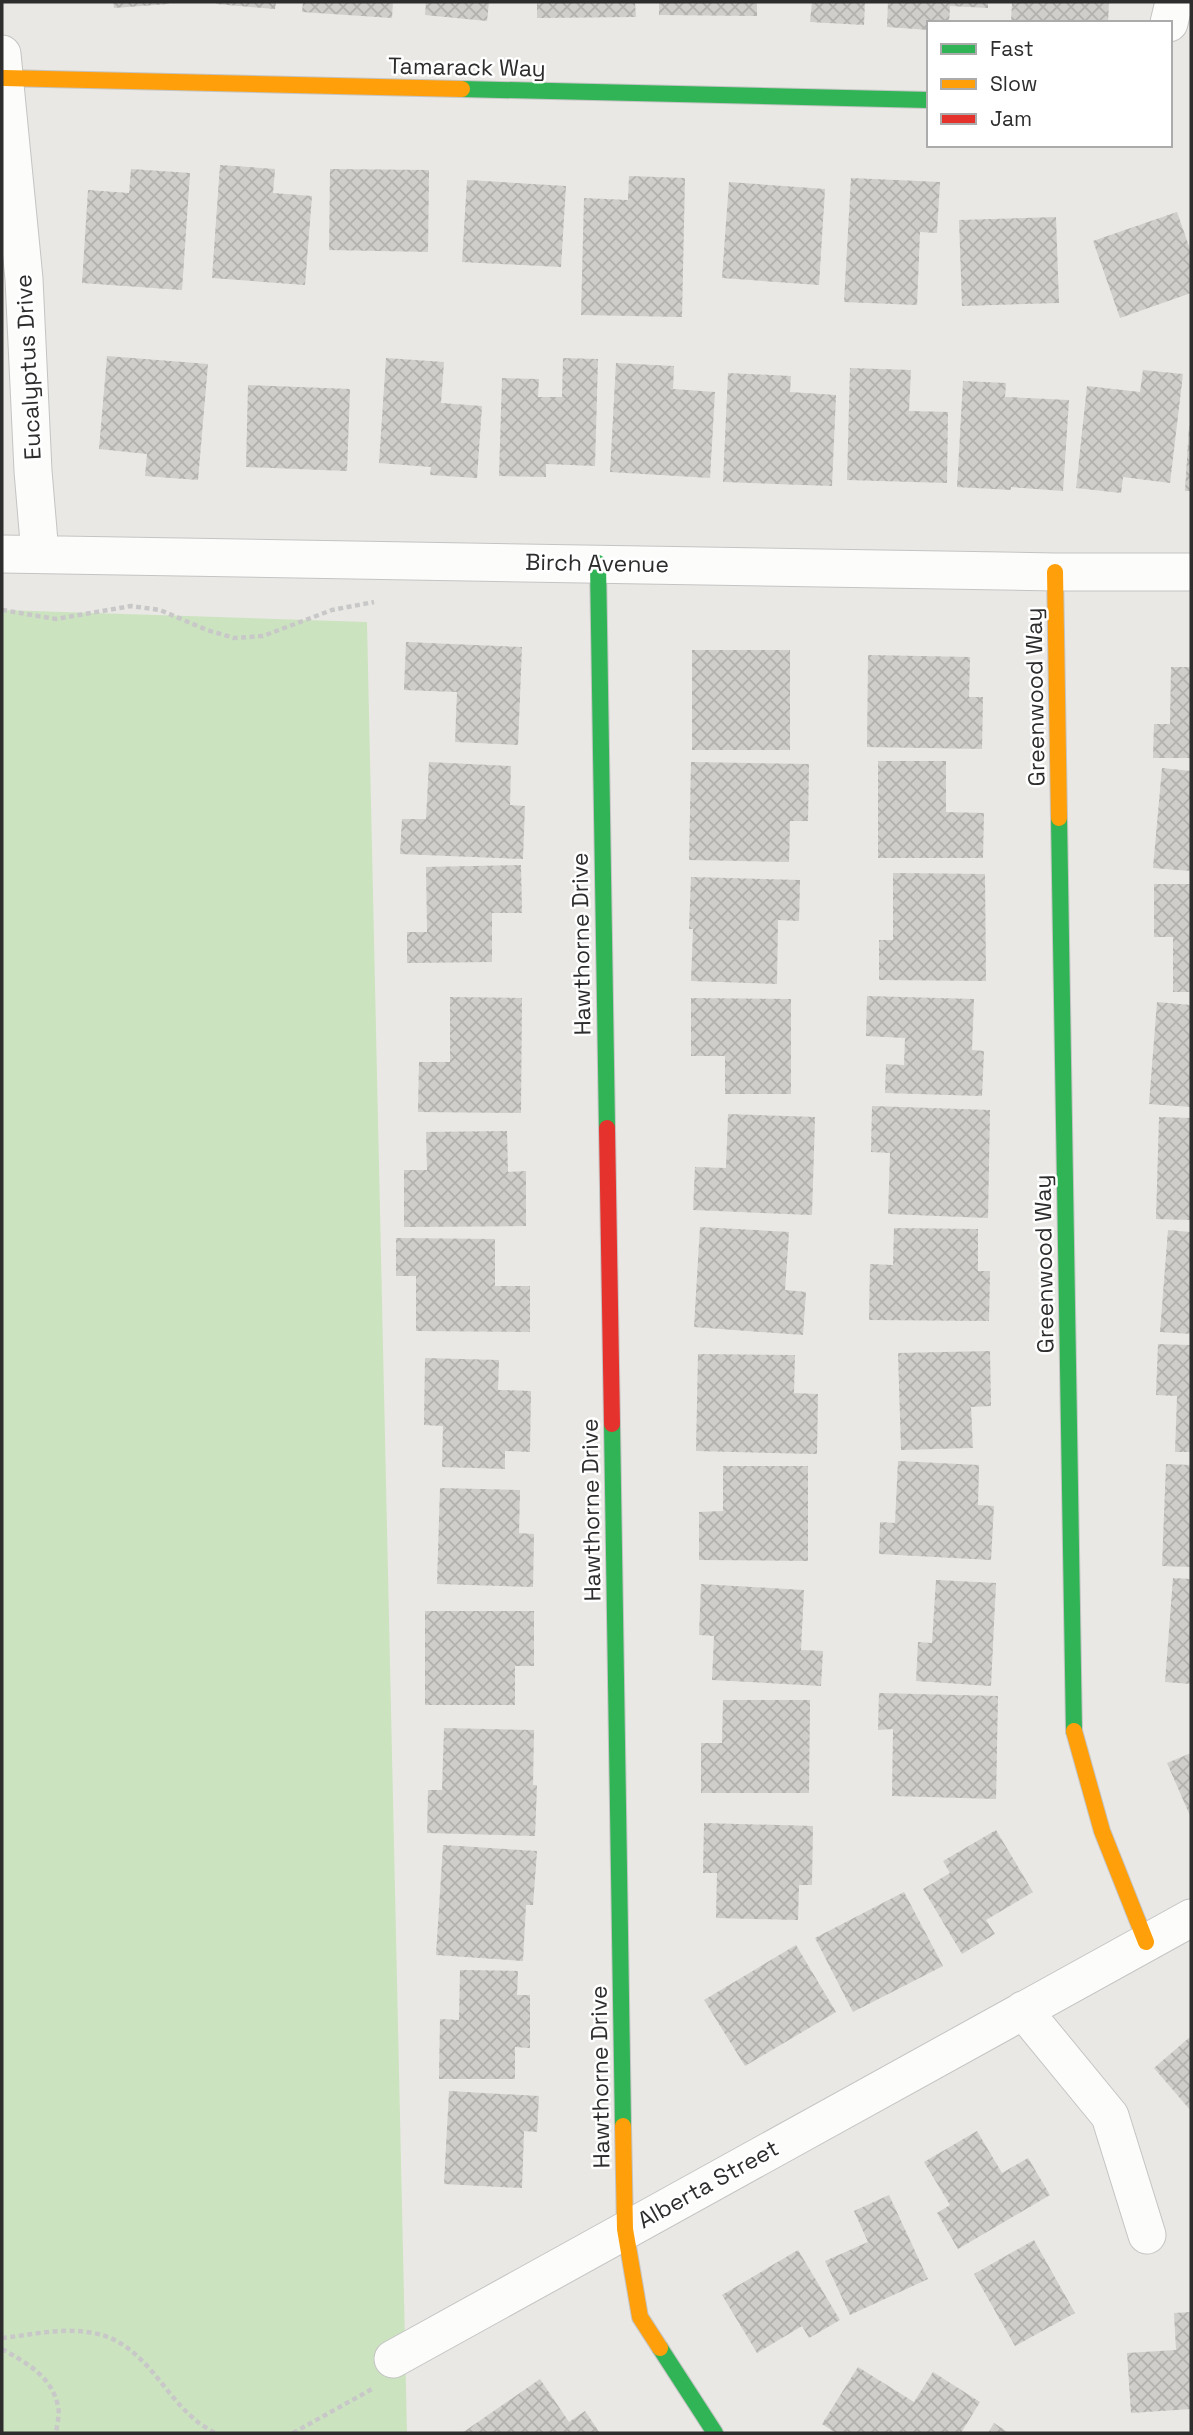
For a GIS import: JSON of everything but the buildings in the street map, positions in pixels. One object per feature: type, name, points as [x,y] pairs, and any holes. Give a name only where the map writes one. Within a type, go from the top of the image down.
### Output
[{"type":"street","points":[[1169,21],[1174,2]]},
{"type":"street","name":"Tamarack Way","points":[[3,66],[927,100]]},
{"type":"street","name":"Eucalyptus Drive","points":[[3,66],[24,279],[33,471],[40,554]]},
{"type":"street","name":"Birch Avenue","points":[[2,554],[1191,572]]},
{"type":"street","name":"Hawthorne Drive","points":[[598,563],[625,2229],[640,2317],[715,2433]]},
{"type":"street","name":"Greenwood Way","points":[[1055,572],[1074,1730],[1101,1831],[1146,1942]]},
{"type":"street","name":"Alberta Street","points":[[384,2373],[625,2229],[1191,1918]]},
{"type":"street","points":[[1023,2010],[1110,2116],[1147,2235]]},
{"type":"path","points":[[2,610],[56,619],[131,606],[160,610],[207,631],[234,638],[263,636],[332,610],[374,602]]},
{"type":"path","points":[[2,2338],[69,2331],[113,2338],[137,2354],[194,2419],[215,2433]]},
{"type":"path","points":[[2,2349],[35,2368],[49,2386],[59,2407],[56,2433]]},
{"type":"path","points":[[293,2433],[384,2373]]},
{"type":"green space","points":[[2,610],[367,622],[407,2433],[2,2433]]},
{"type":"traffic: fast","points":[[462,89],[927,100]]},
{"type":"traffic: fast","points":[[598,563],[607,1128]]},
{"type":"traffic: fast","points":[[1059,818],[1074,1731]]},
{"type":"traffic: fast","points":[[612,1424],[623,2126]]},
{"type":"traffic: fast","points":[[660,2348],[715,2433]]},
{"type":"traffic: slow","points":[[4,78],[462,89]]},
{"type":"traffic: slow","points":[[1055,572],[1059,818]]},
{"type":"traffic: slow","points":[[1074,1731],[1102,1831],[1146,1942]]},
{"type":"traffic: slow","points":[[623,2126],[625,2229],[640,2317],[660,2348]]},
{"type":"traffic: jam","points":[[607,1128],[612,1424]]}]
